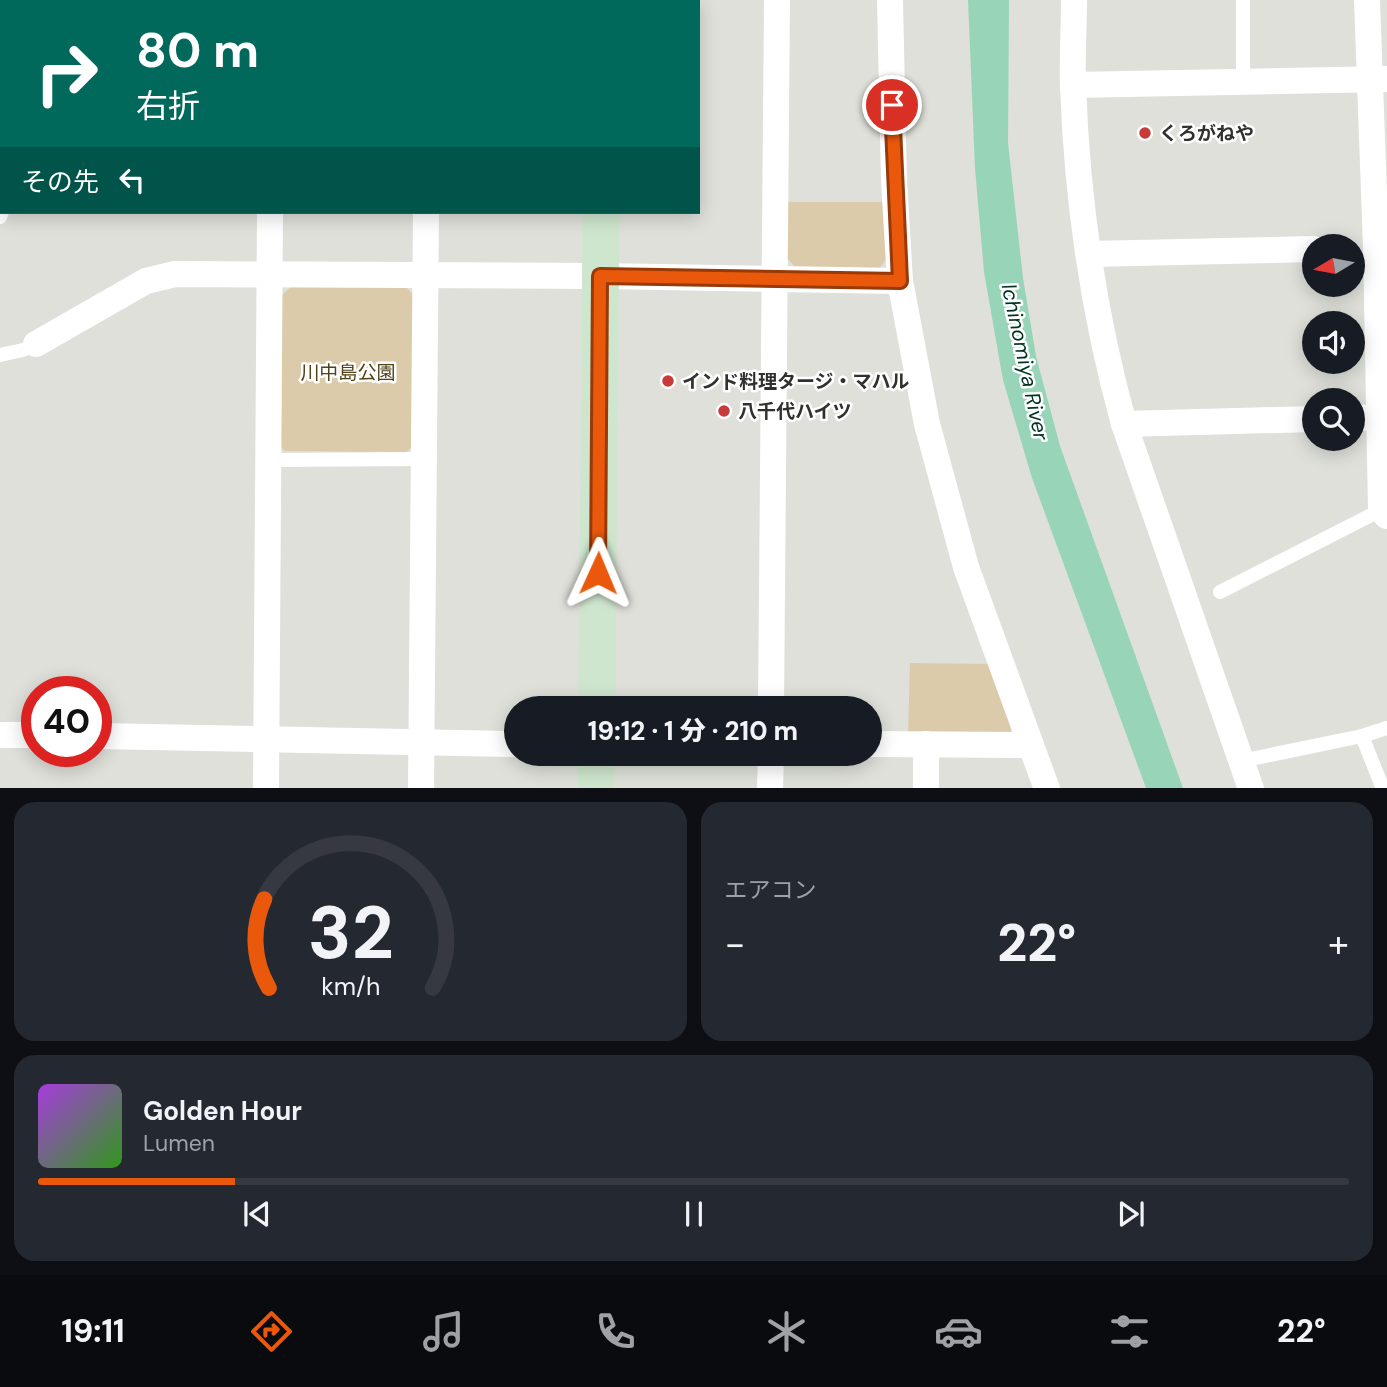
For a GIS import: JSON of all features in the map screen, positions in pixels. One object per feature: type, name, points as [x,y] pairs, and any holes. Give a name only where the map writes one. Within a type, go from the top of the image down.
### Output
[{"type":"street","points":[[771,696],[777,0]]},
{"type":"street","points":[[890,0],[900,281],[927,424],[966,567],[1047,788]]},
{"type":"street","points":[[1074,0],[1073,85],[1090,254],[1108,367],[1124,424],[1251,788]]},
{"type":"street","points":[[1367,0],[1378,79],[1372,247],[1383,417],[1384,513]]},
{"type":"street","points":[[1073,85],[1378,79]]},
{"type":"street","points":[[266,788],[270,214]]},
{"type":"street","points":[[421,788],[426,214]]},
{"type":"street","points":[[597,696],[601,214]]},
{"type":"street","points":[[1090,254],[1302,249]]},
{"type":"street","points":[[36,344],[155,277],[175,274],[600,276],[900,281]]},
{"type":"street","points":[[1365,418],[1383,417]]},
{"type":"street","points":[[1124,424],[1302,419]]},
{"type":"street","points":[[0,734],[21,735]]},
{"type":"street","points":[[112,736],[421,740],[441,744],[504,744]]},
{"type":"street","points":[[882,744],[1031,745]]},
{"type":"street","points":[[926,744],[926,788]]},
{"type":"street","points":[[596,766],[596,788]]},
{"type":"street","points":[[770,788],[771,766]]},
{"type":"lane","points":[[1242,82],[1243,0]]},
{"type":"lane","points":[[0,355],[36,344]]},
{"type":"lane","points":[[269,460],[424,459]]},
{"type":"lane","points":[[1220,592],[1384,513]]},
{"type":"lane","points":[[1241,761],[1362,736],[1387,728]]},
{"type":"lane","points":[[1362,736],[1383,788]]},
{"type":"green space","points":[[786,202],[889,202],[891,253],[878,270],[798,270],[785,256]]},
{"type":"green space","name":"川中島公園","points":[[295,283],[403,284],[417,299],[416,445],[406,452],[285,451],[278,445],[280,297]]},
{"type":"green space","points":[[910,663],[994,664],[1016,721],[1009,735],[908,733]]},
{"type":"water","name":"Ichinomiya River","points":[[968,0],[1009,0],[1008,143],[1023,278],[1036,356],[1060,446],[1183,788],[1146,788],[1032,478],[1003,380],[984,272],[975,168]]},
{"type":"place","name":"くろがねや","points":[[1145,133]]},
{"type":"place","name":"インド料理タージ・マハル","points":[[668,381]]},
{"type":"place","name":"八千代ハイツ","points":[[724,411]]},
{"type":"route","points":[[598,573],[600,276],[900,281],[892,105]]}]
